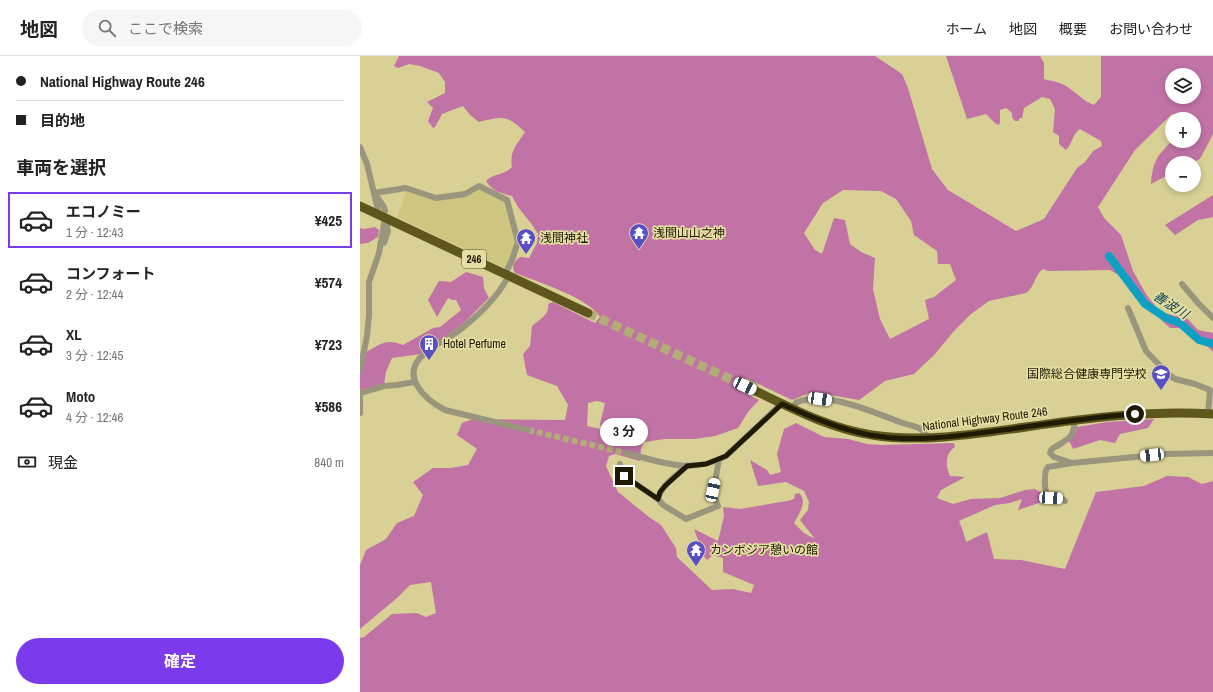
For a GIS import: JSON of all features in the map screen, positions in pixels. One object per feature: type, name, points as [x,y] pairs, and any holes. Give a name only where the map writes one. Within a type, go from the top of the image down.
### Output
[{"type":"highway","name":"246","points":[[360,206],[588,312]]},
{"type":"highway","name":"National Highway Route 246","points":[[745,386],[782,404],[832,425],[850,431],[899,439],[930,439],[1075,420],[1135,414],[1211,414]]},
{"type":"street","points":[[360,147],[367,164],[374,193],[384,217],[379,251],[369,282],[369,315],[367,336],[360,371]]},
{"type":"street","points":[[374,193],[406,188],[436,198],[465,194],[480,186],[507,200],[518,242],[499,292],[458,331],[424,354],[420,358],[413,372],[414,382],[425,396],[435,405],[445,410],[528,430]]},
{"type":"street","points":[[1182,284],[1213,318]]},
{"type":"street","points":[[1128,308],[1146,351],[1169,375],[1175,379],[1195,384],[1210,390],[1211,414]]},
{"type":"street","points":[[360,393],[384,386],[414,382]]},
{"type":"street","points":[[360,396],[360,413]]},
{"type":"street","points":[[792,408],[797,402],[809,400],[820,399],[844,402],[919,428],[930,439]]},
{"type":"street","points":[[626,453],[667,464],[687,466],[706,464],[719,459],[733,450],[782,404]]},
{"type":"street","points":[[1072,463],[1054,457],[1050,453],[1051,450],[1067,440],[1073,434],[1075,420]]},
{"type":"street","points":[[1065,501],[1061,498],[1051,498],[1047,494],[1045,470],[1048,467],[1072,463],[1166,454],[1213,453]]},
{"type":"street","points":[[620,464],[624,476],[658,499],[663,505],[686,519],[718,506],[713,494],[719,459]]},
{"type":"street","points":[[658,499],[660,492],[665,486],[687,466]]},
{"type":"shaded area","points":[[399,56],[875,56],[902,74],[908,88],[932,169],[948,190],[1016,231],[1044,219],[1077,168],[1085,162],[1093,151],[1102,146],[1101,141],[1080,129],[1075,133],[1066,150],[1059,144],[1059,136],[1053,132],[1055,109],[1050,99],[1042,97],[1024,108],[1022,118],[1018,121],[1015,121],[1012,117],[1012,113],[1006,108],[1000,110],[999,125],[986,114],[967,119],[946,56],[1040,56],[1044,63],[1044,79],[1070,88],[1086,101],[1094,105],[1101,97],[1101,56],[1213,56],[1213,134],[1201,157],[1165,156],[1165,177],[1151,184],[1154,165],[1165,148],[1201,148],[1201,112],[1165,112],[1165,121],[1135,150],[1098,207],[1104,218],[1121,235],[1133,271],[1146,294],[1159,311],[1175,316],[1185,316],[1198,330],[1213,333],[1213,352],[1207,346],[1193,339],[1180,328],[1170,328],[1157,316],[1122,277],[1110,270],[1048,271],[1043,269],[1040,271],[1026,293],[989,301],[971,314],[954,331],[934,355],[914,374],[885,381],[859,400],[812,392],[792,400],[746,378],[739,390],[759,400],[748,412],[738,428],[715,436],[695,439],[665,439],[644,442],[641,449],[640,461],[615,454],[609,456],[606,466],[618,492],[661,525],[676,548],[677,557],[712,590],[733,589],[751,593],[754,585],[723,572],[723,558],[713,555],[707,560],[704,556],[694,529],[718,541],[724,516],[723,507],[740,509],[787,501],[794,499],[795,494],[799,493],[802,496],[803,504],[794,523],[804,533],[815,539],[800,520],[808,510],[809,502],[804,491],[786,482],[758,486],[750,460],[767,470],[770,475],[781,472],[777,454],[784,429],[796,423],[824,437],[848,439],[867,444],[954,443],[955,447],[949,453],[947,460],[948,472],[950,476],[965,477],[941,490],[937,498],[953,504],[971,499],[1000,498],[1025,490],[1035,489],[1045,495],[1045,501],[1018,510],[1022,499],[1010,503],[995,505],[959,521],[966,542],[987,532],[994,559],[1021,560],[1065,569],[1096,492],[1144,486],[1167,476],[1188,477],[1202,484],[1213,481],[1213,692],[360,692],[360,638],[364,637],[392,614],[417,613],[426,617],[436,613],[431,582],[410,585],[360,629],[360,565],[366,550],[386,539],[397,523],[414,516],[423,495],[413,482],[433,468],[451,468],[468,465],[477,449],[457,435],[462,423],[473,419],[565,420],[568,405],[557,386],[527,375],[523,354],[530,346],[532,326],[546,314],[548,304],[553,302],[595,323],[600,317],[585,303],[574,297],[548,285],[515,273],[513,268],[516,260],[520,257],[529,258],[537,243],[538,234],[518,207],[512,196],[494,189],[486,181],[489,178],[509,170],[512,167],[511,162],[513,152],[525,132],[514,122],[504,118],[479,122],[470,115],[463,106],[442,114],[433,128],[428,121],[433,108],[427,102],[445,93],[445,82],[439,73],[420,66],[409,64],[398,68],[394,66]],"holes":[[[843,190],[881,191],[896,199],[911,221],[914,235],[937,251],[938,264],[950,264],[956,280],[934,297],[925,300],[929,319],[890,339],[880,319],[873,289],[875,258],[861,252],[850,244],[845,220],[834,218],[822,254],[815,250],[804,233],[823,203]],[[597,401],[605,403],[600,424],[601,429],[587,426],[588,403]]]},
{"type":"shaded area","points":[[478,189],[505,201],[516,241],[510,260],[505,268],[397,217],[407,190],[436,199]]},
{"type":"shaded area","points":[[1213,195],[1213,217],[1198,220],[1175,235],[1165,225]]},
{"type":"shaded area","points":[[375,227],[379,230],[378,237],[368,243],[360,244],[360,228],[364,229]]},
{"type":"shaded area","points":[[466,272],[483,277],[484,288],[489,298],[464,323],[421,354],[392,358],[386,372],[384,384],[360,390],[360,374],[366,352],[380,344],[388,342],[403,345],[433,328],[440,327],[461,310],[456,300],[448,298],[437,317],[428,300],[439,281],[451,282]]},
{"type":"shaded area","points":[[1154,419],[1148,428],[1120,434],[1115,443],[1100,440],[1073,449],[1069,441],[1076,432],[1077,427],[1107,422]]},
{"type":"waterway","name":"善波川","points":[[1109,256],[1145,304],[1166,318],[1180,323],[1199,340],[1213,344]]},
{"type":"tunnel","points":[[588,313],[745,386]]},
{"type":"tunnel","points":[[528,430],[626,453]]},
{"type":"place","name":"浅間山山之神","points":[[639,250]]},
{"type":"place","name":"浅間神社","points":[[526,255]]},
{"type":"place","name":"Hotel Perfume","points":[[429,361]]},
{"type":"place","name":"国際総合健康専門学校","points":[[1161,391]]},
{"type":"place","name":"カンボジア憩いの館","points":[[696,567]]},
{"type":"route","points":[[624,476],[658,499],[660,492],[665,486],[687,466],[706,464],[726,456],[782,404],[810,417],[850,431],[899,439],[944,438],[1075,420],[1135,414]]}]
